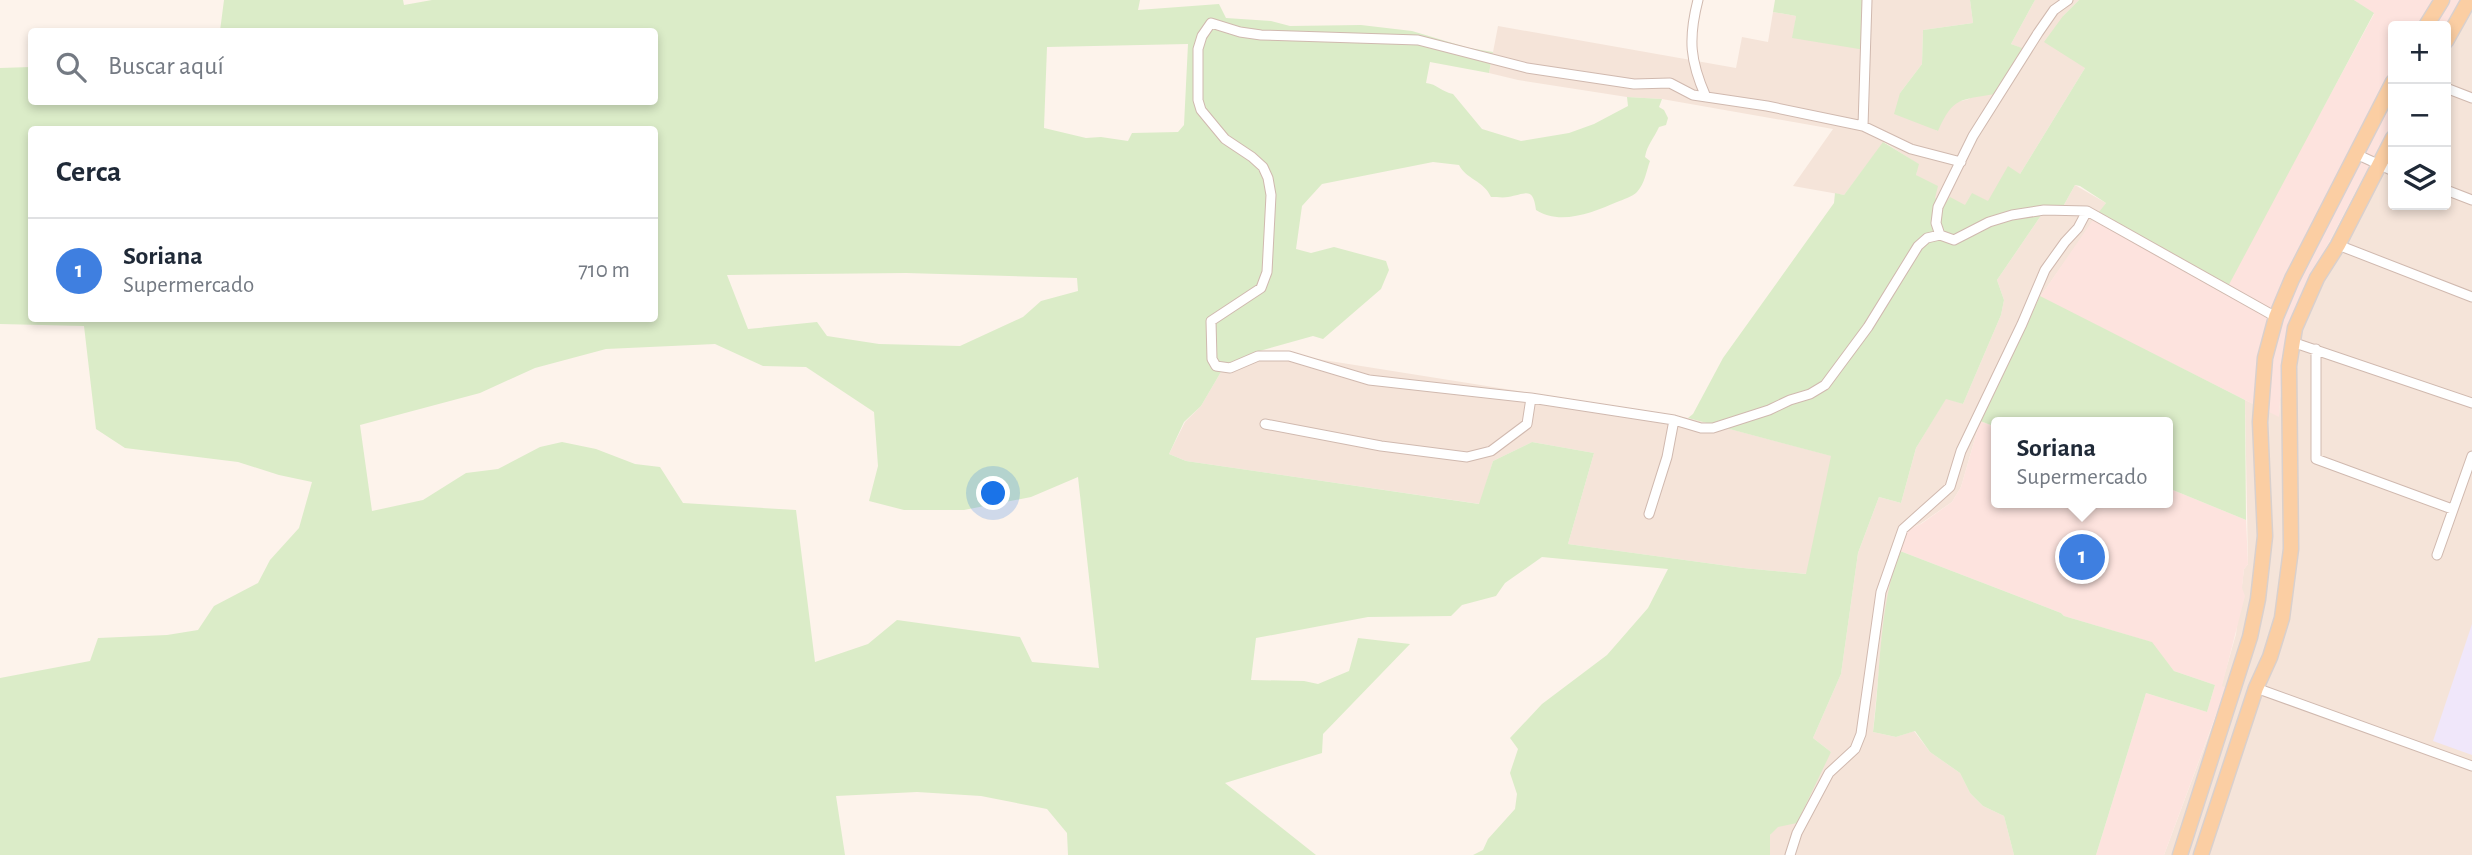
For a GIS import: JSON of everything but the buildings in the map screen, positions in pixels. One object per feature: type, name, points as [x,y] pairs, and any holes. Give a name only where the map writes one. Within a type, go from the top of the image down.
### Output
[{"type":"main road","points":[[2429,21],[2442,0]]},
{"type":"main road","points":[[2451,32],[2469,0]]},
{"type":"main road","points":[[2180,855],[2250,637],[2258,599],[2265,536],[2260,422],[2265,358],[2276,317],[2292,279],[2392,84]]},
{"type":"main road","points":[[2201,855],[2282,618],[2288,580],[2291,495],[2291,342],[2306,301],[2387,168],[2391,147]]},
{"type":"street","points":[[1698,0],[1690,38],[1691,58],[1706,97]]},
{"type":"street","points":[[1863,126],[1867,0]]},
{"type":"street","points":[[1940,235],[1936,223],[1938,207],[1986,112],[2015,73],[2054,10],[2068,0]]},
{"type":"street","points":[[1961,162],[1911,149],[1863,126],[1767,106],[1693,95],[1670,83],[1634,84],[1527,68],[1418,40],[1261,35],[1211,23],[1202,36],[1198,49],[1198,100],[1201,110],[1225,139],[1263,167],[1271,195],[1267,272],[1261,288],[1211,321],[1212,359],[1216,366],[1230,368],[1258,356],[1289,356],[1369,380],[1531,398],[1713,428],[1769,410],[1810,394],[1825,385],[1868,327],[1918,247],[1927,238],[1940,235],[1954,240],[1989,222],[2044,210],[2087,211],[2276,317]]},
{"type":"street","points":[[2451,90],[2472,98]]},
{"type":"street","points":[[2356,154],[2387,168]]},
{"type":"street","points":[[2451,192],[2472,200]]},
{"type":"street","points":[[1790,855],[1797,833],[1829,773],[1854,749],[1861,734],[1881,592],[1903,529],[1950,488],[1961,451],[2045,270],[2078,228],[2087,211]]},
{"type":"street","points":[[2338,245],[2472,297]]},
{"type":"street","points":[[2291,342],[2472,402]]},
{"type":"street","points":[[2316,349],[2316,459],[2452,509]]},
{"type":"street","points":[[1265,424],[1381,446],[1467,457],[1491,451],[1527,424],[1531,398]]},
{"type":"street","points":[[1649,514],[1667,457],[1674,420]]},
{"type":"street","points":[[2437,555],[2472,456]]},
{"type":"street","points":[[2256,688],[2472,766]]},
{"type":"shaded area","points":[[1868,0],[1970,0],[1973,23],[1923,30],[1922,64],[1900,93],[1937,131],[1947,111],[1957,102],[1969,99],[2021,48],[2011,44],[2035,0],[2079,0],[2063,16],[2085,68],[2020,174],[1988,202],[1965,206],[1945,204],[1934,198],[1916,175],[1918,164],[1884,142],[1844,195],[1793,186],[1833,129],[1662,99],[1627,97],[1518,80],[1489,73],[1498,26],[1736,68],[1742,37],[1768,42],[1773,12],[1796,16],[1793,37]]},
{"type":"shaded area","points":[[2354,0],[2460,0],[2449,21],[2388,21],[2388,130],[2305,288],[2289,326],[2282,368],[2279,417],[2040,297],[2095,217],[2316,121],[2374,14]]},
{"type":"shaded area","points":[[2460,0],[2472,0],[2472,855],[2164,855],[2226,689],[2221,687],[2236,634],[2244,569],[2248,564],[2245,400],[2279,416],[2282,368],[2289,326],[2305,288],[2388,130],[2388,210],[2451,210],[2449,21]]},
{"type":"shaded area","points":[[2075,185],[2106,203],[2040,297],[1980,421],[1961,487],[1952,502],[1920,524],[1906,530],[1883,627],[1873,732],[1896,737],[1914,731],[1930,752],[1960,773],[1970,793],[1983,806],[2004,816],[2014,855],[1770,855],[1770,835],[1831,752],[1813,738],[1841,674],[1858,553],[1879,497],[1901,503],[1916,448],[1946,398],[1963,404],[2001,315],[2004,300],[1997,280],[2042,214],[2060,212]]},
{"type":"shaded area","points":[[1267,351],[1688,418],[1832,456],[1807,574],[1568,544],[1594,453],[1532,442],[1493,461],[1480,504],[1186,461],[1169,454],[1185,422],[1201,406],[1225,365],[1256,352]]},
{"type":"shaded area","points":[[1980,421],[1991,425],[1991,508],[2173,508],[2173,490],[2246,520],[2248,564],[2244,569],[2242,588],[2245,596],[2222,686],[2226,688],[2164,855],[2096,855],[2146,693],[2207,712],[2215,685],[2174,671],[2151,642],[2064,616],[1900,551],[1906,530],[1921,524],[1952,502],[1961,487]]},
{"type":"shaded area","points":[[2472,624],[2472,755],[2433,741]]},
{"type":"green space","points":[[224,0],[403,0],[404,5],[432,0],[1140,0],[1138,10],[1219,4],[1226,18],[1271,21],[1290,26],[1361,25],[1412,31],[1469,48],[1493,52],[1489,73],[1430,62],[1426,83],[1453,94],[1482,129],[1521,141],[1569,133],[1594,124],[1628,106],[1627,97],[1662,99],[1659,107],[1668,118],[1666,125],[1659,127],[1647,149],[1645,157],[1650,161],[1640,189],[1630,197],[1577,216],[1545,215],[1536,210],[1533,197],[1528,193],[1491,197],[1484,187],[1466,174],[1459,165],[1433,162],[1322,184],[1302,206],[1296,249],[1311,253],[1334,247],[1386,261],[1389,270],[1381,289],[1323,339],[1313,336],[1256,352],[1225,365],[1201,406],[1184,422],[1169,454],[1186,461],[1479,504],[1493,461],[1532,442],[1594,453],[1568,544],[1806,574],[1831,456],[1688,418],[1693,414],[1723,358],[1834,203],[1835,193],[1844,195],[1883,142],[1919,164],[1916,175],[1938,186],[1935,198],[1945,204],[1950,197],[1965,205],[1972,193],[1988,201],[2008,166],[2020,174],[2085,68],[2044,42],[2079,0],[2354,0],[2374,13],[2224,294],[2095,217],[2106,203],[2080,186],[2075,185],[2060,212],[2042,214],[1997,280],[2004,300],[2001,315],[1963,404],[1946,399],[1916,448],[1901,503],[1879,497],[1858,553],[1841,674],[1813,738],[1831,752],[1797,823],[1778,827],[1770,835],[1770,855],[1473,855],[1483,850],[1488,839],[1515,809],[1517,794],[1510,773],[1518,749],[1510,738],[1542,704],[1607,655],[1648,608],[1668,569],[1542,557],[1505,583],[1496,596],[1462,605],[1451,616],[1368,617],[1256,638],[1251,680],[1304,681],[1318,684],[1349,671],[1358,638],[1410,644],[1323,734],[1322,753],[1225,783],[1316,855],[1068,855],[1067,833],[1047,809],[981,796],[917,792],[836,796],[845,855],[0,855],[0,678],[90,661],[98,638],[167,635],[198,630],[214,606],[258,583],[270,560],[299,528],[312,482],[238,462],[125,448],[96,429],[84,326],[0,324],[0,68],[28,67],[28,105],[658,105],[658,28],[220,28]],"holes":[[[1188,44],[1184,125],[1178,132],[1132,133],[1128,141],[1086,138],[1044,128],[1047,47]],[[906,273],[1077,278],[1078,291],[1041,301],[1023,317],[960,346],[879,344],[827,336],[817,322],[748,329],[727,275]],[[715,344],[763,366],[806,367],[874,412],[878,466],[869,501],[904,510],[964,510],[1031,497],[1078,477],[1099,668],[1032,662],[1020,637],[897,620],[868,644],[815,662],[796,510],[683,503],[660,467],[635,464],[596,449],[562,442],[540,447],[498,469],[466,473],[423,500],[372,511],[360,425],[480,393],[535,368],[606,349]]]},
{"type":"green space","points":[[1775,0],[1868,0],[1865,50],[1792,38],[1796,16],[1773,12]]},
{"type":"green space","points":[[1970,0],[2035,0],[2011,44],[2022,48],[1995,94],[1959,102],[1948,112],[1938,131],[1894,114],[1900,93],[1922,64],[1923,30],[1973,23]]},
{"type":"green space","points":[[2040,296],[2245,400],[2246,520],[2173,490],[2173,417],[1991,417],[1991,425],[1980,421]]},
{"type":"green space","points":[[1900,551],[2064,616],[2152,642],[2174,671],[2215,685],[2207,712],[2146,693],[2096,855],[2014,855],[2004,816],[1983,806],[1970,793],[1960,773],[1930,752],[1915,731],[1896,737],[1873,732],[1884,617]]},
{"type":"place","name":"Soriana","points":[[2082,557]]}]
